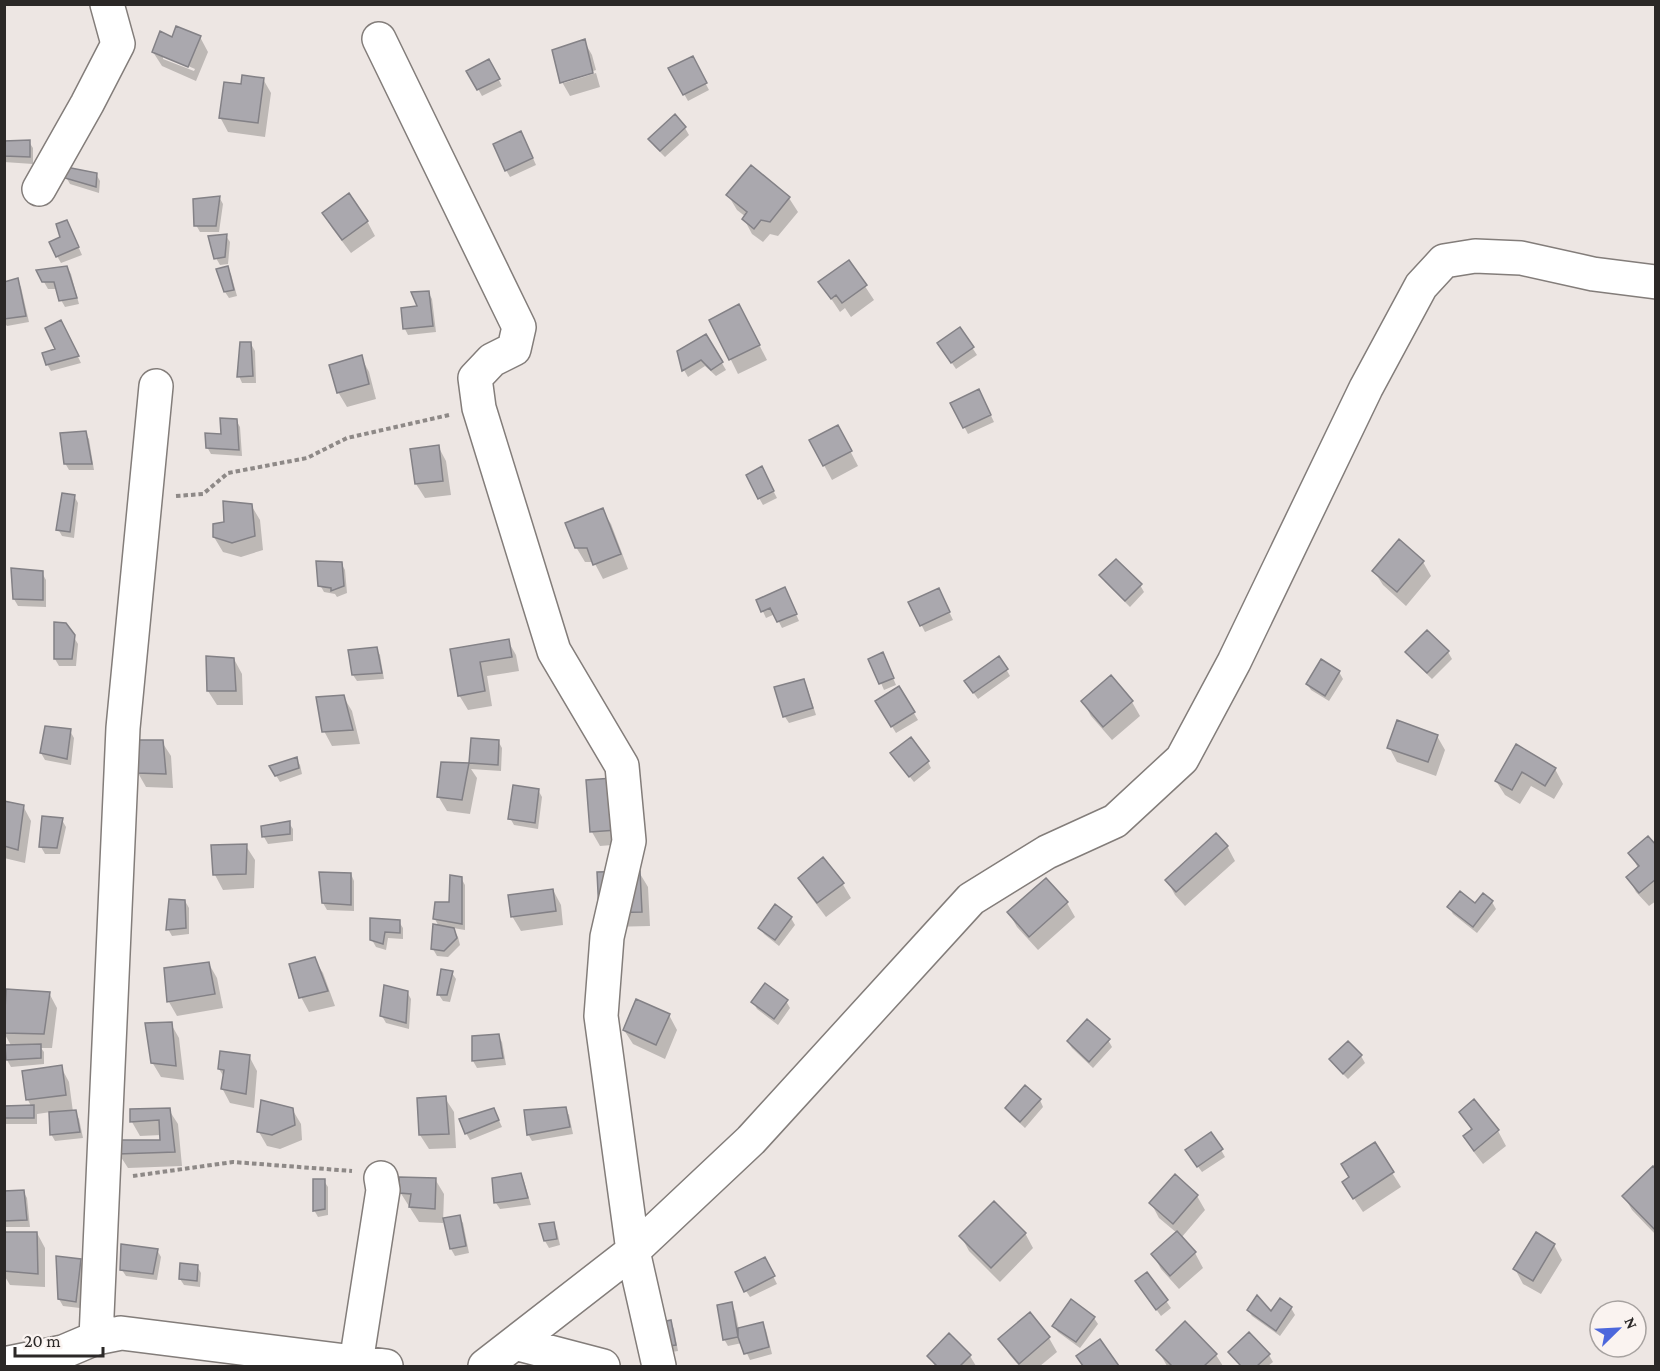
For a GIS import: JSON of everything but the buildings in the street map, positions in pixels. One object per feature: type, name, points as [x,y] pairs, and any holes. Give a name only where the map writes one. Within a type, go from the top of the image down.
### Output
[{"type":"street","points":[[39,189],[87,105],[118,44],[107,4]]},
{"type":"street","points":[[379,39],[519,327],[514,349],[492,360],[475,378],[479,408],[554,651],[622,766],[629,841],[607,937],[601,1016],[633,1251],[659,1366]]},
{"type":"street","points":[[485,1366],[633,1251],[751,1140],[971,899],[1047,852],[1115,821],[1182,759],[1234,662],[1366,388],[1421,285],[1444,261],[1475,256],[1521,258],[1593,274],[1656,282]]},
{"type":"street","points":[[96,1338],[123,728],[156,386]]},
{"type":"street","points":[[4,1364],[63,1352],[96,1338],[121,1333],[371,1365],[381,1178]]},
{"type":"street","points":[[515,1343],[603,1366]]},
{"type":"path","points":[[145,499],[202,494],[228,473],[307,459],[347,438],[479,408]]},
{"type":"path","points":[[103,1180],[233,1162],[374,1173],[381,1178]]}]
